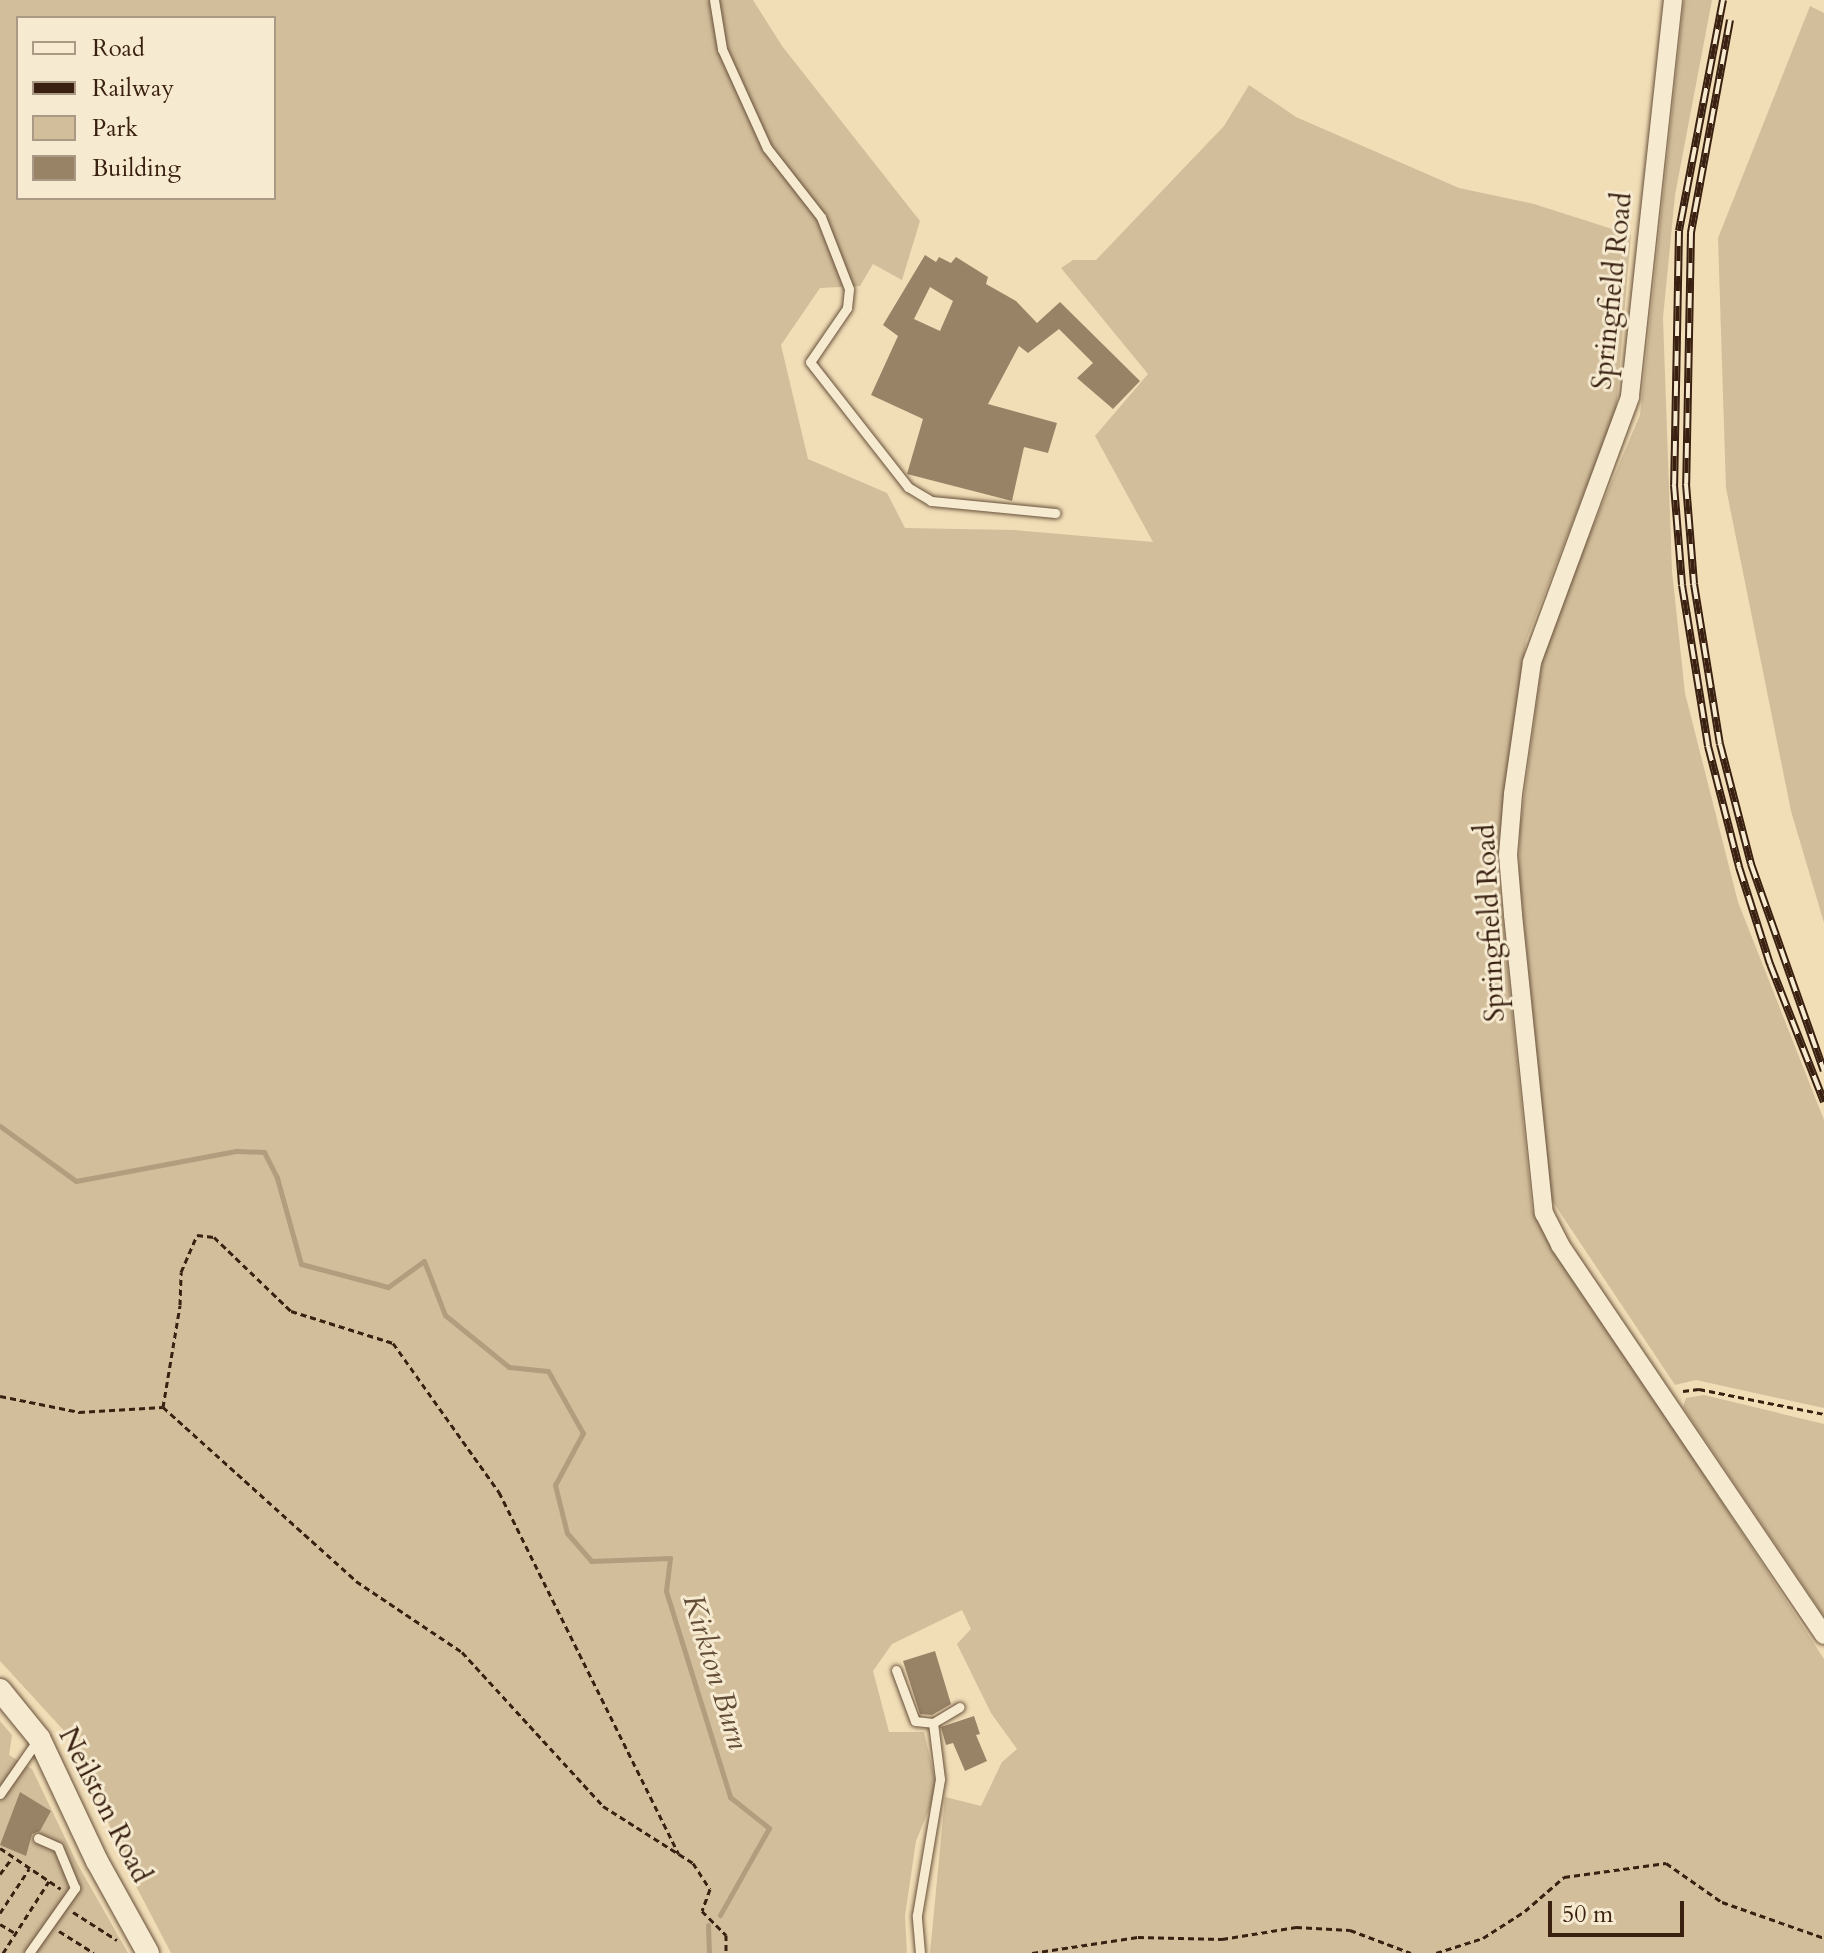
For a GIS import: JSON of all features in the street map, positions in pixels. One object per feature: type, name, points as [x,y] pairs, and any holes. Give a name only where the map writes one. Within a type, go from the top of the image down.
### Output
[{"type":"street","name":"Springfield Road","points":[[1673,0],[1630,397],[1539,632],[1508,855],[1544,1213],[1560,1245],[1824,1635]]},
{"type":"street","name":"Neilston Road","points":[[0,1690],[39,1738],[97,1861],[148,1953]]},
{"type":"lane","points":[[714,0],[722,49],[767,148],[821,217],[849,289],[847,308],[810,362],[908,487],[931,501],[1055,513]]},
{"type":"lane","points":[[896,1670],[915,1721],[933,1723],[960,1707]]},
{"type":"lane","points":[[920,1953],[917,1915],[940,1779],[933,1723]]},
{"type":"lane","points":[[0,1794],[39,1738]]},
{"type":"lane","points":[[29,1953],[75,1888],[58,1847],[38,1838]]},
{"type":"path","points":[[163,1407],[180,1305],[181,1272],[197,1235],[214,1237],[291,1311],[393,1343],[499,1492],[679,1854]]},
{"type":"path","points":[[1662,1394],[1699,1389],[1824,1414]]},
{"type":"path","points":[[0,1396],[79,1412],[163,1407],[356,1581],[462,1652],[603,1806],[679,1854],[705,1879],[710,1889],[702,1911],[726,1935],[726,1953]]},
{"type":"path","points":[[0,1848],[70,1895]]},
{"type":"path","points":[[0,1874],[12,1857]]},
{"type":"path","points":[[1436,1953],[1483,1938],[1525,1911],[1564,1877],[1666,1863],[1722,1902],[1824,1938]]},
{"type":"path","points":[[0,1913],[30,1868]]},
{"type":"path","points":[[3,1953],[49,1881]]},
{"type":"path","points":[[63,1906],[118,1941]]},
{"type":"path","points":[[0,1924],[15,1933]]},
{"type":"path","points":[[49,1925],[94,1953]]},
{"type":"path","points":[[1032,1953],[1138,1937],[1222,1939],[1296,1927],[1350,1930],[1411,1953]]},
{"type":"green space","points":[[0,0],[753,0],[782,46],[920,221],[902,280],[873,264],[860,286],[820,288],[781,345],[808,459],[887,493],[905,528],[1014,530],[1153,542],[1095,436],[1148,374],[1061,268],[1073,260],[1096,260],[1224,126],[1249,85],[1296,117],[1459,188],[1534,204],[1631,235],[1616,411],[1526,641],[1497,863],[1532,1210],[1824,1659],[1824,1953],[930,1953],[945,1797],[981,1806],[1002,1762],[1017,1749],[991,1713],[957,1644],[971,1629],[962,1610],[892,1644],[873,1671],[889,1732],[924,1732],[935,1779],[935,1795],[916,1841],[905,1916],[907,1953],[171,1953],[124,1863],[79,1747],[0,1661]]},
{"type":"green space","points":[[1684,0],[1712,0],[1675,195],[1663,318],[1672,571],[1685,693],[1738,902],[1824,1120],[1824,1408],[1696,1380],[1675,1385],[1551,1199],[1519,872],[1520,828],[1545,640],[1640,415]]},
{"type":"green space","points":[[1810,6],[1824,13],[1824,923],[1791,811],[1726,488],[1718,238]]},
{"type":"green space","points":[[1704,1395],[1824,1424],[1824,1616],[1683,1407],[1686,1398]]},
{"type":"green space","points":[[0,1721],[12,1735],[9,1755],[32,1769],[78,1865],[128,1953],[0,1953]]},
{"type":"building","points":[[925,255],[936,262],[939,257],[951,263],[956,257],[988,277],[986,284],[1016,301],[1037,323],[1060,302],[1140,381],[1113,409],[1077,378],[1093,363],[1059,329],[1028,353],[1019,346],[988,404],[1057,423],[1048,453],[1024,447],[1012,501],[907,474],[923,419],[871,395],[898,336],[883,325]],"holes":[[[930,287],[953,301],[940,331],[914,319]]]},
{"type":"building","points":[[935,1651],[951,1704],[932,1715],[920,1714],[903,1661]]},
{"type":"building","points":[[974,1716],[980,1734],[976,1735],[987,1761],[965,1771],[953,1743],[946,1745],[941,1727]]},
{"type":"building","points":[[20,1792],[51,1811],[40,1831],[32,1834],[26,1856],[0,1845]]},
{"type":"waterway","name":"Kirkton Burn","points":[[0,1126],[76,1181],[237,1151],[264,1152],[277,1178],[301,1264],[388,1287],[424,1261],[445,1315],[509,1367],[548,1371],[583,1433],[555,1485],[567,1533],[591,1561],[670,1558],[666,1591],[730,1797],[769,1828],[720,1915]]},
{"type":"waterway","name":"Kirkton Burn","points":[[708,1925],[709,1953]]},
{"type":"railway","points":[[1723,0],[1679,231],[1674,485],[1682,585],[1708,746],[1739,867],[1770,964],[1824,1102]]},
{"type":"railway","points":[[1730,20],[1691,233],[1686,484],[1694,584],[1720,744],[1751,864],[1824,1071]]}]
